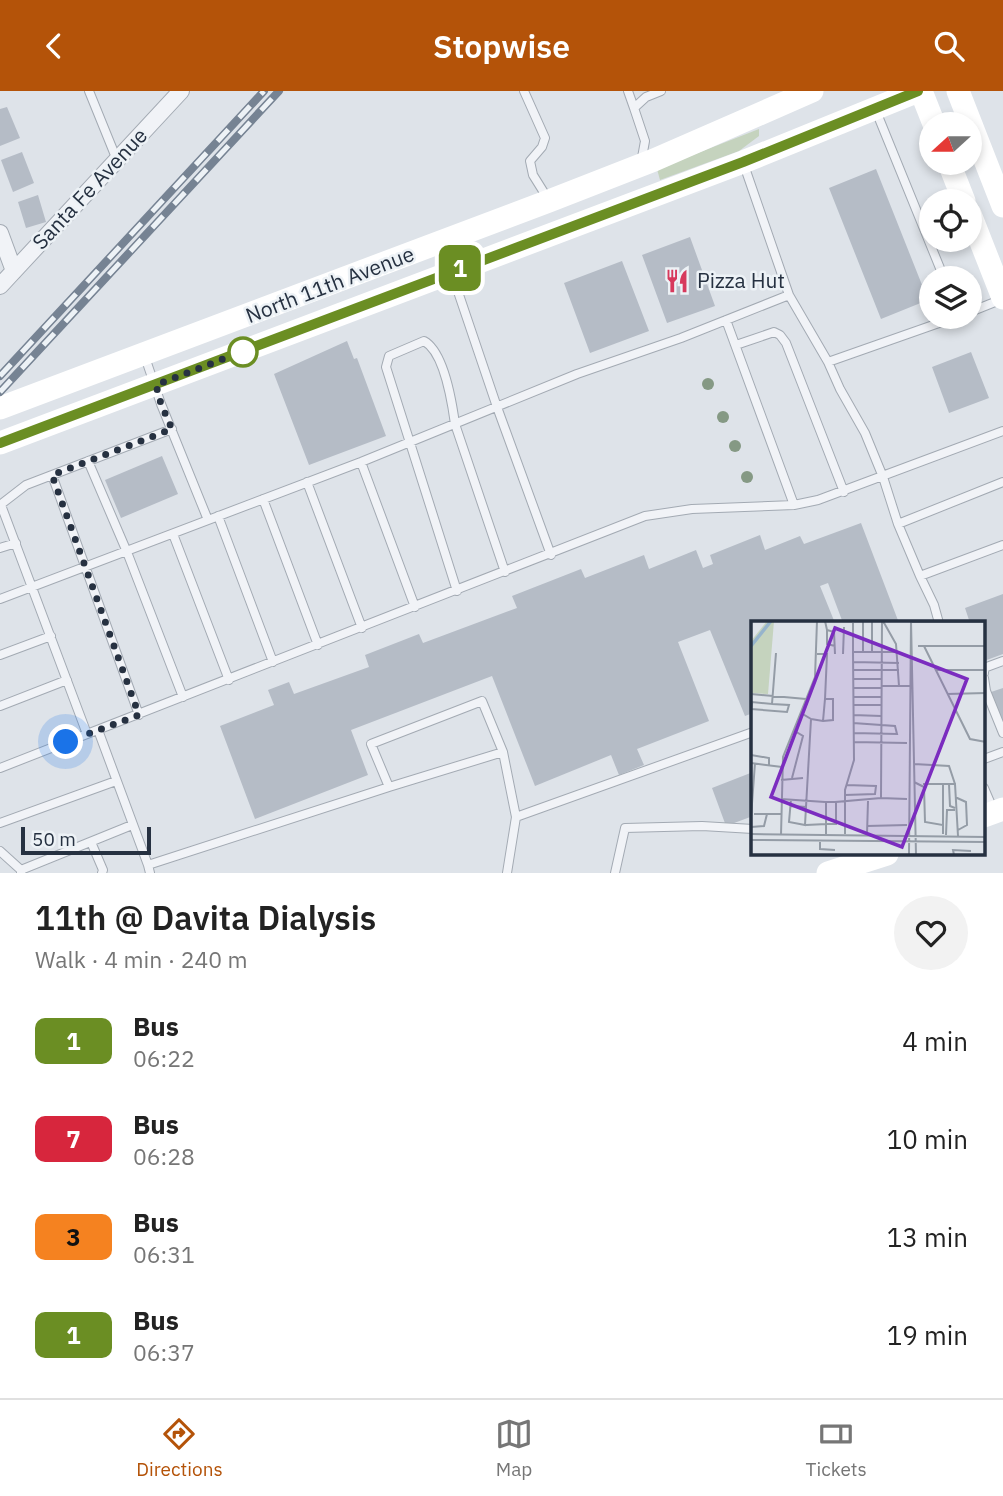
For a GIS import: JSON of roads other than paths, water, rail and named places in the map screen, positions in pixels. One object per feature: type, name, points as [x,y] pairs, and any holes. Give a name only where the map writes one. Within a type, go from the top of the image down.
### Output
[{"type":"main road","name":"North 11th Avenue","points":[[0,408],[640,166],[812,91]]},
{"type":"main road","name":"North 11th Avenue","points":[[0,443],[743,162],[919,91]]},
{"type":"main road","points":[[919,91],[929,112]]},
{"type":"main road","points":[[958,91],[1003,206]]},
{"type":"main road","points":[[561,230],[586,208],[632,187],[640,177],[640,166]]},
{"type":"main road","points":[[451,272],[447,253],[538,216],[549,201]]},
{"type":"main road","points":[[982,241],[1003,269]]},
{"type":"main road","points":[[982,245],[1003,298]]},
{"type":"main road","points":[[828,873],[884,855]]},
{"type":"street","name":"Santa Fe Avenue","points":[[0,286],[181,91]]},
{"type":"street","points":[[0,233],[14,271]]},
{"type":"lane","points":[[89,91],[117,160]]},
{"type":"lane","points":[[524,91],[545,138],[542,147],[530,161],[533,175],[549,201]]},
{"type":"lane","points":[[628,91],[645,141],[640,166]]},
{"type":"lane","points":[[634,108],[646,97],[661,91]]},
{"type":"lane","points":[[875,109],[939,266]]},
{"type":"lane","points":[[743,162],[789,295],[865,433],[898,524],[938,621]]},
{"type":"lane","points":[[451,272],[551,555]]},
{"type":"lane","points":[[0,600],[789,295]]},
{"type":"lane","points":[[982,307],[1003,298]]},
{"type":"lane","points":[[726,320],[794,505]]},
{"type":"lane","points":[[828,362],[922,329]]},
{"type":"lane","points":[[736,345],[774,332],[786,343],[844,492]]},
{"type":"lane","points":[[457,591],[386,367],[389,356],[424,341],[437,352],[452,403],[455,424],[505,572]]},
{"type":"lane","points":[[145,355],[161,404],[208,520]]},
{"type":"lane","points":[[87,734],[0,505],[26,485],[172,429]]},
{"type":"lane","points":[[0,768],[551,555],[645,516],[692,509],[794,505],[844,492],[1003,431]]},
{"type":"lane","points":[[88,461],[127,552],[183,697]]},
{"type":"lane","points":[[361,462],[415,607]]},
{"type":"lane","points":[[52,475],[139,715]]},
{"type":"lane","points":[[307,482],[362,628]]},
{"type":"lane","points":[[898,524],[1003,482]]},
{"type":"lane","points":[[263,499],[318,645]]},
{"type":"lane","points":[[218,516],[273,662]]},
{"type":"lane","points":[[173,534],[229,680]]},
{"type":"lane","points":[[0,548],[16,543]]},
{"type":"lane","points":[[920,576],[1003,545]]},
{"type":"lane","points":[[0,655],[51,636]]},
{"type":"lane","points":[[986,671],[1003,661]]},
{"type":"lane","points":[[0,706],[67,680]]},
{"type":"lane","points":[[986,691],[1003,733]]},
{"type":"lane","points":[[389,787],[371,744],[482,701],[503,752],[516,817],[507,873]]},
{"type":"lane","points":[[98,730],[149,869],[389,787],[503,752]]},
{"type":"lane","points":[[516,817],[751,732]]},
{"type":"lane","points":[[986,758],[1003,752]]},
{"type":"lane","points":[[0,823],[116,781]]},
{"type":"lane","points":[[986,793],[994,812]]},
{"type":"lane","points":[[0,851],[21,872],[132,825]]},
{"type":"lane","points":[[615,873],[625,828],[702,826],[751,829]]},
{"type":"lane","points":[[91,842],[102,873]]},
{"type":"railway","points":[[0,376],[264,91]]},
{"type":"railway","points":[[0,392],[279,91]]},
{"type":"place","name":"Pizza Hut","points":[[677,281]]}]
